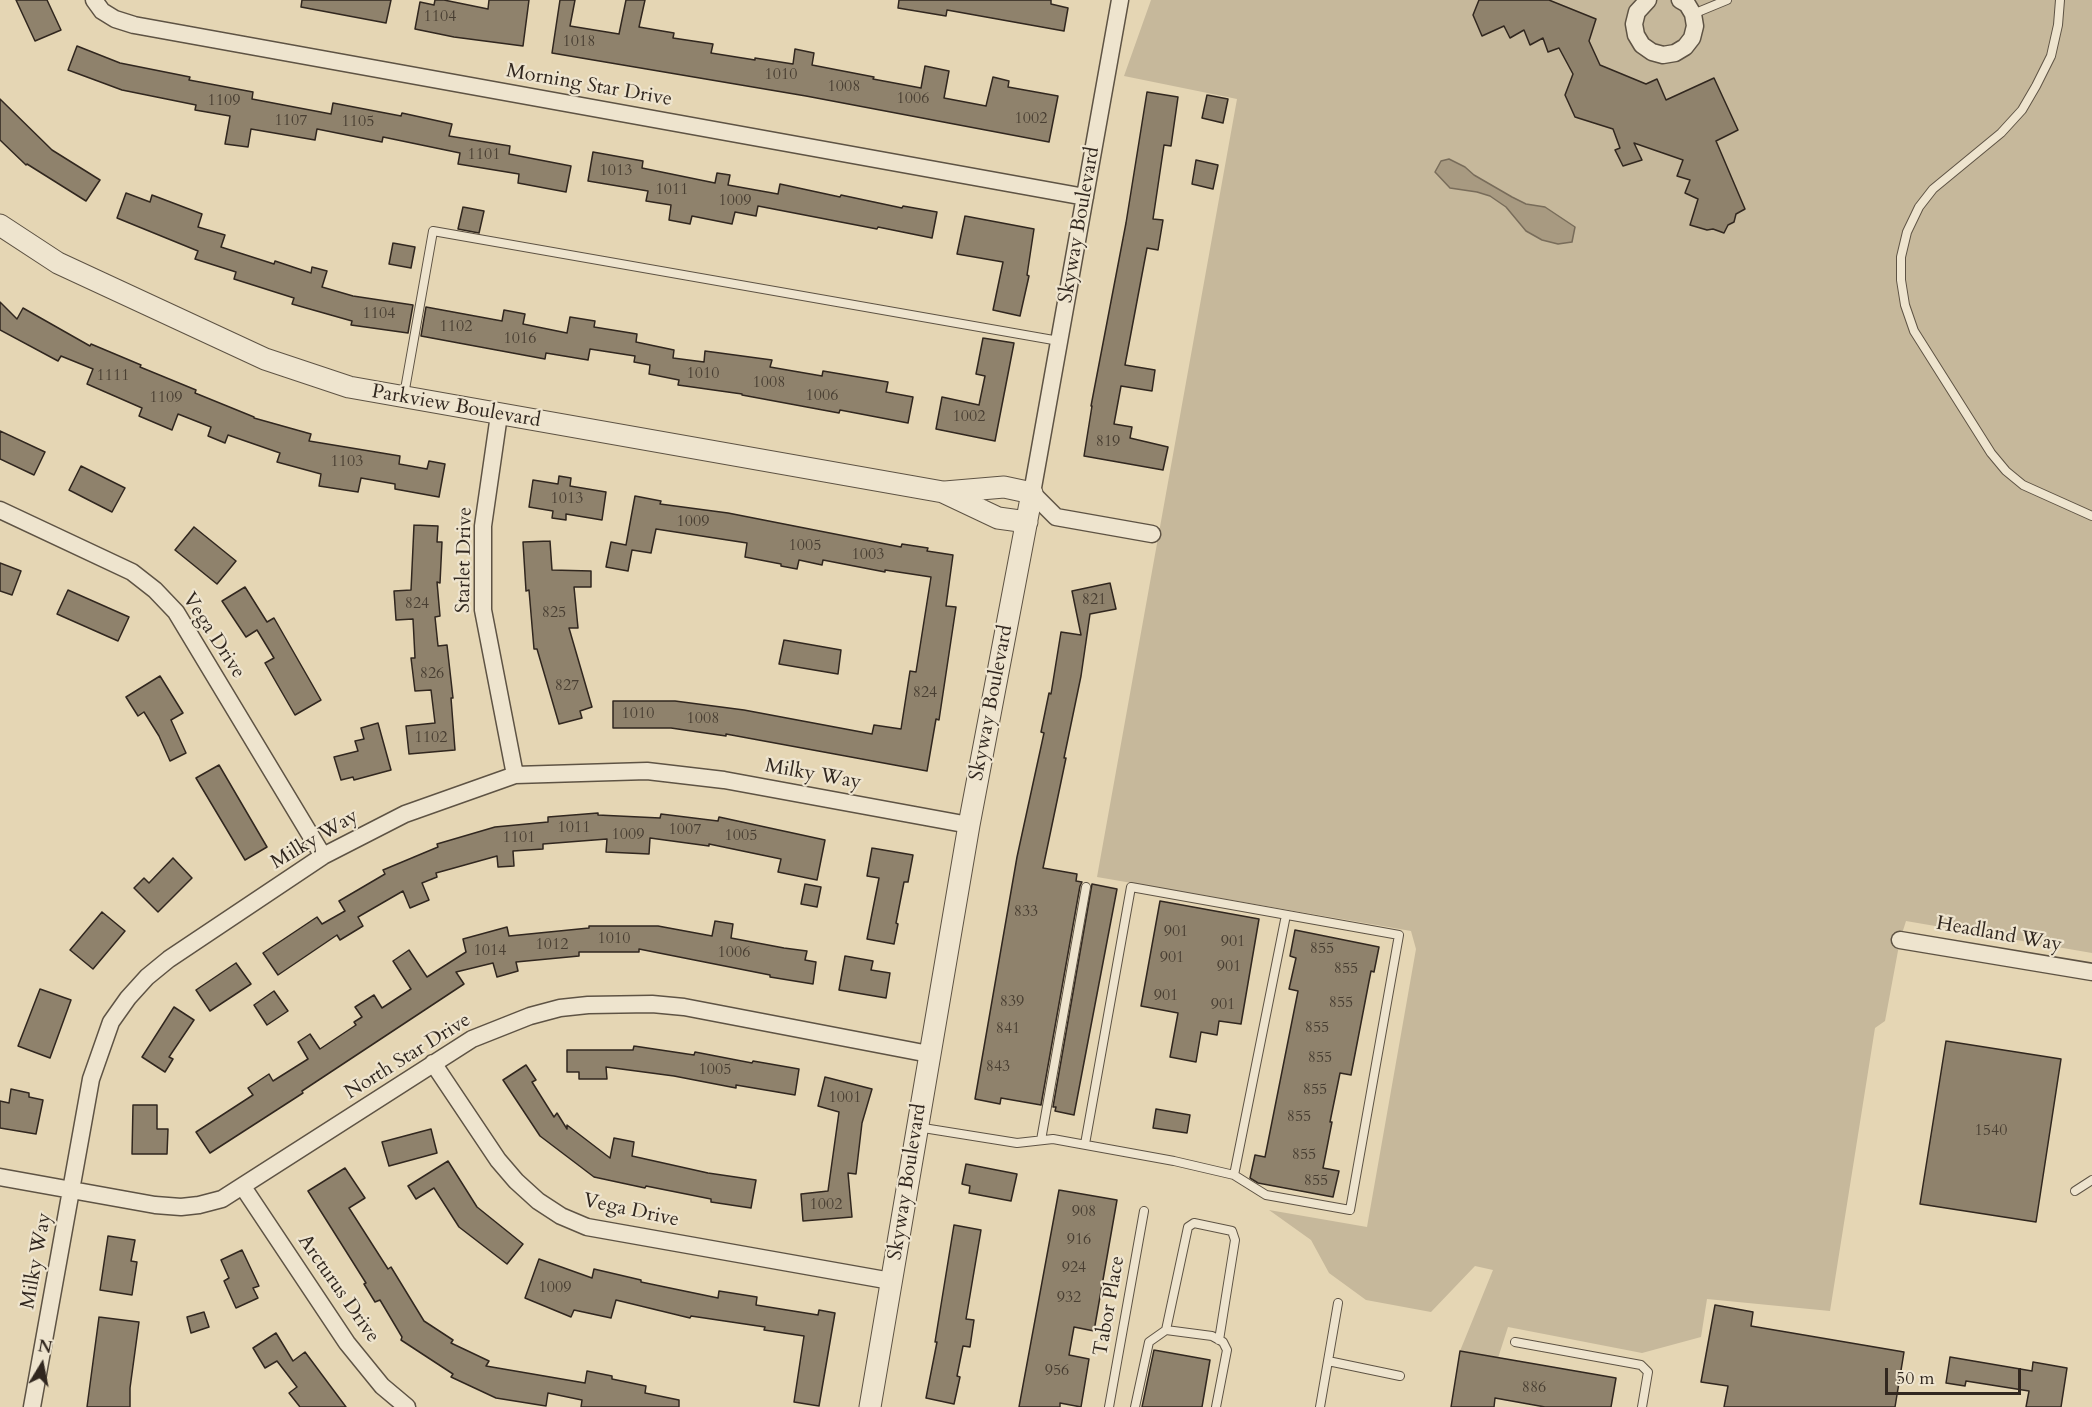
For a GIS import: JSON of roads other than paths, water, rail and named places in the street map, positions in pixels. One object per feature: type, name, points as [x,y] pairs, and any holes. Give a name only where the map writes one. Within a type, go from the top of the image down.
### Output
[{"type":"street","name":"Morning Star Drive","points":[[94,0],[102,11],[134,25],[1085,197]]},
{"type":"street","name":"Skyway Boulevard","points":[[870,1407],[969,825],[1027,522],[1120,0]]},
{"type":"street","points":[[1648,0],[1637,12],[1634,24],[1636,35],[1642,45],[1652,52],[1663,55],[1675,53],[1685,47],[1692,38],[1695,26],[1693,14],[1687,4],[1680,0]]},
{"type":"street","name":"Parkview Boulevard","points":[[0,225],[58,263],[265,359],[349,387],[944,492],[1004,487],[1032,493]]},
{"type":"street","name":"Starlet Drive","points":[[499,415],[483,526],[483,610],[515,776]]},
{"type":"street","name":"Parkview Boulevard","points":[[944,492],[998,518],[1027,522]]},
{"type":"street","points":[[1032,493],[1056,517],[1152,534]]},
{"type":"street","name":"Vega Drive","points":[[0,510],[132,572],[155,590],[176,612],[323,856]]},
{"type":"street","name":"Milky Way","points":[[32,1407],[91,1079],[111,1022],[147,977],[169,959],[323,856],[405,814],[515,776],[647,771],[724,780],[969,825]]},
{"type":"street","name":"Headland Way","points":[[1900,940],[2092,972]]},
{"type":"street","name":"North Star Drive","points":[[0,1178],[181,1207],[222,1199],[472,1039],[530,1016],[560,1008],[618,1003],[684,1007],[929,1054]]},
{"type":"street","name":"Vega Drive","points":[[433,1063],[498,1160],[538,1201],[561,1216],[587,1227],[891,1281]]},
{"type":"street","name":"Arcturus Drive","points":[[243,1187],[347,1343],[382,1386],[407,1407]]},
{"type":"lane","points":[[1693,14],[1727,0]]},
{"type":"lane","points":[[2060,0],[2058,25],[2051,56],[2022,111],[2001,132],[1933,189],[1919,207],[1907,232],[1901,257],[1901,280],[1905,305],[1914,331],[2006,471],[2023,485],[2092,516]]},
{"type":"lane","points":[[404,397],[433,231],[1059,341]]},
{"type":"lane","points":[[1041,1140],[1086,887]]},
{"type":"lane","points":[[917,1126],[1017,1143],[1053,1138],[1174,1161],[1234,1175],[1266,1195],[1350,1210],[1399,935],[1131,887],[1085,1144]]},
{"type":"lane","points":[[1234,1175],[1286,915]]},
{"type":"lane","points":[[2075,1191],[2092,1180]]},
{"type":"lane","name":"Tabor Place","points":[[1109,1407],[1144,1210]]},
{"type":"lane","points":[[1166,1330],[1188,1227],[1194,1223],[1232,1231],[1235,1240],[1219,1340]]},
{"type":"lane","points":[[1320,1407],[1338,1303]]},
{"type":"lane","points":[[1135,1407],[1149,1342],[1166,1330],[1212,1336],[1223,1342],[1227,1350],[1216,1407]]},
{"type":"lane","points":[[1515,1342],[1641,1365],[1648,1372],[1642,1407]]},
{"type":"lane","points":[[1328,1361],[1400,1376]]}]
